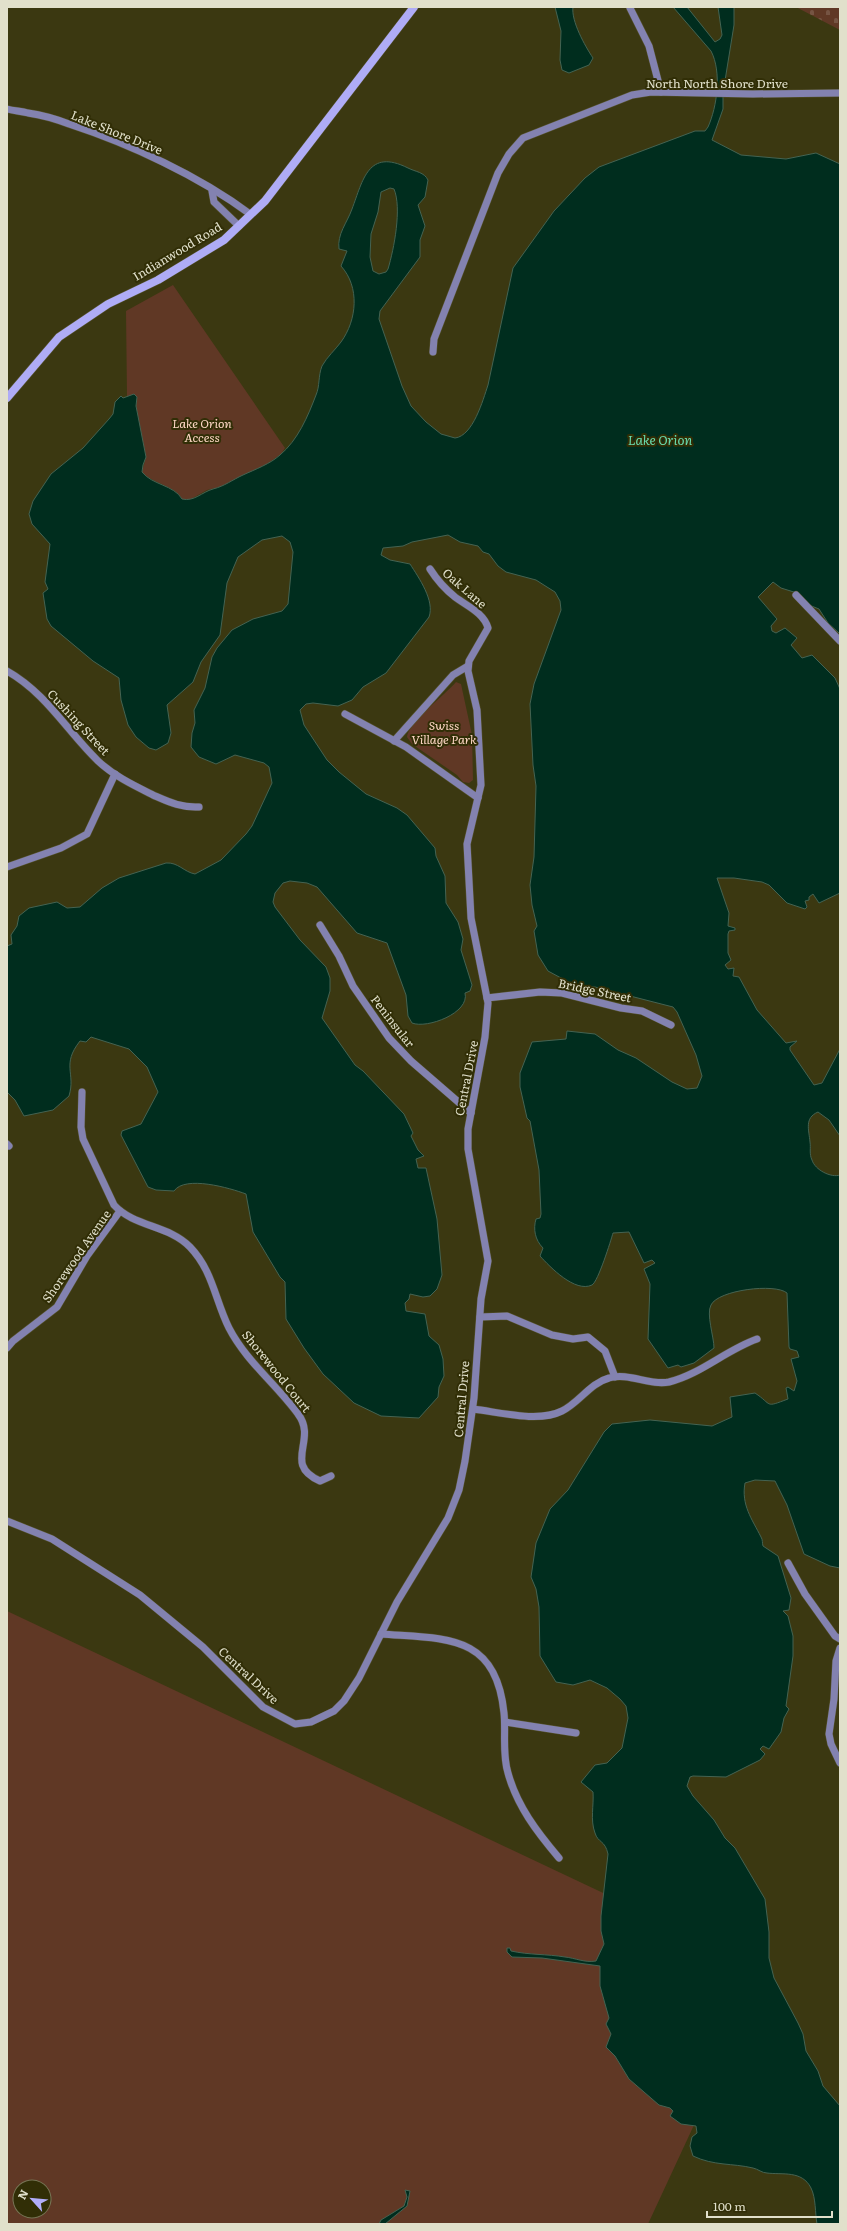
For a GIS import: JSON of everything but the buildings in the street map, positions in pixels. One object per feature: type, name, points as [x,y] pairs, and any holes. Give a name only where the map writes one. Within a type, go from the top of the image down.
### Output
[{"type":"street","name":"Indianwood Road","points":[[7,398],[59,337],[108,304],[158,280],[224,240],[239,226],[265,201],[414,7]]},
{"type":"street","points":[[630,8],[650,46],[661,92]]},
{"type":"street","name":"North North Shore Drive","points":[[433,352],[434,339],[498,173],[509,154],[523,138],[632,95],[661,92],[726,94],[840,92]]},
{"type":"street","name":"Lake Shore Drive","points":[[7,109],[48,117],[113,140],[164,163],[212,191],[224,194],[250,214]]},
{"type":"street","points":[[212,191],[214,202],[239,226]]},
{"type":"street","name":"Oak Lane","points":[[430,569],[450,592],[486,620],[488,628],[474,650],[468,666]]},
{"type":"street","points":[[796,595],[840,641]]},
{"type":"street","points":[[394,741],[409,722],[454,675],[468,666]]},
{"type":"street","name":"Central Drive","points":[[7,1521],[52,1539],[140,1595],[203,1647],[263,1707],[295,1724],[311,1722],[334,1710],[344,1701],[359,1678],[397,1602],[448,1518],[459,1490],[473,1409],[480,1317],[488,1261],[468,1149],[468,1129],[485,1037],[487,998],[475,947],[468,878],[467,844],[481,785],[480,735],[468,666]]},
{"type":"street","name":"Cushing Street","points":[[7,671],[43,698],[98,760],[115,774],[132,785],[180,806],[199,807]]},
{"type":"street","points":[[346,714],[434,765],[478,798]]},
{"type":"street","points":[[7,867],[61,848],[87,834],[115,774]]},
{"type":"street","name":"Peninsular","points":[[320,925],[339,956],[353,986],[389,1038],[411,1061],[471,1113]]},
{"type":"street","name":"Bridge Street","points":[[487,998],[540,992],[562,993],[622,1008],[642,1011],[671,1025]]},
{"type":"street","name":"Shorewood Avenue","points":[[7,1348],[13,1341],[57,1307],[87,1256],[120,1212],[114,1205],[83,1139],[81,1127],[82,1092]]},
{"type":"street","name":"Shorewood Court","points":[[120,1212],[172,1234],[188,1245],[198,1256],[206,1268],[223,1314],[239,1345],[256,1368],[284,1396],[302,1419],[304,1424],[304,1436],[300,1462],[304,1471],[320,1481],[331,1476]]},
{"type":"street","points":[[480,1317],[507,1316],[552,1335],[573,1339],[588,1337],[605,1351],[615,1377]]},
{"type":"street","points":[[473,1409],[542,1418],[563,1411],[596,1384],[609,1377],[668,1382],[687,1375],[732,1349],[757,1339]]},
{"type":"street","points":[[788,1563],[805,1594],[835,1636],[840,1639]]},
{"type":"street","points":[[381,1634],[442,1639],[463,1644],[479,1653],[491,1666],[500,1687],[505,1722],[507,1772],[518,1802],[542,1838],[559,1858]]},
{"type":"street","points":[[840,1648],[836,1661],[834,1699],[828,1734],[840,1763]]},
{"type":"street","points":[[505,1722],[576,1734]]},
{"type":"green space","points":[[796,7],[840,7],[840,30]]},
{"type":"green space","name":"Lake Orion Access","points":[[173,285],[285,448],[281,454],[267,464],[228,485],[207,490],[191,499],[182,499],[174,491],[151,479],[142,472],[146,457],[136,406],[136,397],[127,396],[126,311]]},
{"type":"green space","name":"Swiss Village Park","points":[[456,682],[461,684],[472,735],[473,780],[469,783],[463,782],[457,775],[412,744],[407,737],[409,731],[420,717]]},
{"type":"green space","points":[[7,1611],[766,1970],[648,2224],[7,2224]]},
{"type":"water","points":[[555,7],[573,7],[576,26],[593,58],[589,65],[569,73],[562,70],[560,60],[561,31]]},
{"type":"water","name":"Lake Orion","points":[[673,7],[687,7],[715,42],[720,39],[722,35],[718,7],[734,7],[734,25],[723,93],[723,109],[712,140],[741,155],[786,159],[816,153],[840,164],[840,634],[828,623],[819,609],[809,605],[797,593],[781,588],[773,582],[758,597],[777,619],[771,626],[772,631],[776,633],[785,628],[797,638],[791,645],[802,658],[812,655],[835,678],[840,689],[840,893],[819,903],[813,894],[809,897],[809,900],[805,901],[807,907],[805,909],[787,903],[769,885],[762,882],[734,878],[717,878],[729,913],[728,926],[735,928],[735,930],[729,931],[728,934],[728,953],[731,960],[725,965],[728,969],[734,968],[733,976],[739,977],[757,1010],[786,1043],[797,1041],[790,1047],[790,1050],[814,1085],[822,1083],[840,1049],[840,1136],[829,1120],[818,1112],[809,1121],[808,1129],[811,1158],[816,1167],[828,1174],[836,1176],[840,1175],[840,1568],[830,1566],[804,1554],[787,1505],[775,1481],[755,1480],[745,1483],[744,1491],[748,1512],[762,1538],[763,1546],[778,1556],[791,1598],[789,1610],[783,1611],[788,1616],[793,1636],[793,1656],[786,1706],[789,1709],[784,1718],[781,1732],[769,1749],[763,1746],[760,1749],[765,1754],[760,1760],[726,1777],[690,1777],[687,1786],[693,1796],[714,1820],[725,1838],[735,1848],[765,1899],[769,1932],[769,1958],[774,1978],[803,2034],[806,2051],[818,2071],[823,2086],[840,2106],[840,2224],[817,2224],[813,2192],[807,2182],[802,2178],[791,2174],[765,2173],[745,2166],[716,2163],[693,2156],[690,2146],[692,2137],[697,2133],[696,2126],[681,2124],[670,2116],[673,2111],[670,2108],[659,2105],[629,2079],[615,2056],[606,2047],[611,2034],[606,2024],[609,2018],[600,1986],[600,1966],[542,1958],[512,1957],[507,1952],[507,1948],[510,1948],[511,1951],[596,1961],[604,1944],[601,1931],[601,1916],[608,1854],[605,1846],[596,1836],[594,1828],[592,1818],[593,1792],[581,1782],[595,1765],[607,1763],[622,1748],[628,1718],[626,1706],[607,1688],[590,1680],[573,1685],[556,1682],[540,1656],[539,1607],[536,1589],[531,1577],[536,1543],[550,1509],[568,1490],[604,1432],[612,1424],[650,1420],[712,1426],[732,1417],[730,1397],[755,1393],[769,1404],[780,1402],[788,1399],[786,1388],[788,1387],[794,1391],[797,1381],[791,1359],[799,1357],[797,1351],[790,1349],[789,1347],[787,1293],[781,1290],[760,1288],[724,1295],[716,1300],[711,1305],[709,1314],[714,1348],[694,1363],[681,1367],[678,1365],[668,1368],[648,1339],[650,1284],[644,1269],[655,1263],[652,1260],[644,1263],[629,1232],[613,1233],[598,1277],[592,1285],[585,1287],[563,1278],[540,1256],[543,1248],[535,1234],[536,1219],[540,1218],[541,1214],[539,1170],[530,1121],[527,1118],[520,1087],[520,1073],[532,1042],[566,1039],[567,1031],[595,1034],[618,1050],[636,1058],[672,1082],[687,1089],[697,1088],[702,1076],[696,1055],[677,1012],[673,1007],[595,987],[576,986],[548,971],[538,955],[534,931],[537,926],[532,905],[530,885],[534,857],[536,786],[533,765],[530,704],[534,684],[561,610],[560,601],[555,592],[536,580],[506,572],[498,566],[489,554],[483,552],[478,546],[460,542],[448,535],[412,542],[403,546],[383,548],[381,555],[390,560],[410,564],[422,583],[428,597],[430,604],[429,617],[386,673],[363,687],[352,700],[338,706],[313,703],[306,704],[300,710],[304,725],[327,760],[366,794],[397,808],[407,815],[435,848],[436,856],[445,876],[446,903],[458,922],[463,939],[461,950],[472,985],[470,991],[465,993],[465,1000],[461,1007],[454,1013],[446,1018],[427,1024],[412,1023],[408,1016],[406,995],[387,943],[357,933],[317,887],[307,883],[290,881],[283,883],[275,893],[273,902],[275,907],[300,940],[326,967],[330,978],[330,991],[322,1018],[355,1065],[363,1071],[404,1114],[413,1133],[411,1136],[418,1150],[424,1156],[416,1159],[418,1168],[426,1168],[437,1219],[442,1275],[437,1289],[430,1296],[423,1297],[410,1294],[409,1299],[405,1303],[406,1311],[425,1314],[429,1336],[439,1345],[443,1359],[444,1376],[439,1387],[438,1397],[419,1418],[381,1416],[354,1403],[323,1374],[304,1348],[286,1319],[285,1282],[280,1277],[253,1232],[246,1194],[219,1186],[197,1183],[180,1186],[174,1191],[156,1190],[148,1187],[121,1135],[122,1131],[141,1124],[158,1092],[147,1067],[129,1049],[91,1037],[86,1042],[80,1041],[71,1056],[71,1088],[69,1096],[53,1110],[24,1116],[15,1100],[7,1092],[7,946],[12,944],[11,935],[17,926],[19,916],[29,908],[57,902],[67,908],[80,907],[102,888],[119,878],[166,863],[174,864],[195,874],[221,860],[252,826],[272,783],[269,767],[264,763],[235,755],[216,764],[199,757],[191,747],[192,733],[195,723],[194,710],[205,688],[212,657],[217,648],[232,630],[253,619],[282,611],[288,604],[293,552],[290,542],[282,536],[262,540],[238,557],[227,583],[220,635],[201,662],[193,682],[167,705],[171,733],[168,743],[156,750],[149,748],[136,737],[128,725],[121,700],[119,678],[93,661],[51,626],[47,619],[43,593],[48,589],[45,582],[50,544],[32,524],[29,514],[33,501],[51,474],[83,448],[113,414],[115,402],[121,396],[123,398],[134,394],[137,397],[136,406],[146,457],[142,472],[151,480],[174,491],[182,499],[186,500],[194,498],[209,490],[221,486],[267,464],[280,455],[292,442],[302,427],[317,392],[322,366],[341,342],[350,324],[353,314],[354,293],[347,274],[341,266],[347,251],[339,249],[339,238],[364,178],[369,170],[384,162],[395,163],[420,172],[428,180],[425,197],[418,205],[425,226],[420,240],[420,257],[380,311],[379,319],[402,386],[411,406],[426,422],[441,434],[455,438],[461,436],[472,424],[488,385],[513,268],[554,211],[585,178],[599,167],[695,131],[705,131],[714,110],[717,89],[716,69],[711,51]],"holes":[[[390,188],[394,189],[397,207],[395,240],[388,269],[386,272],[379,274],[373,271],[370,257],[371,234],[378,212],[381,192]]]},
{"type":"water","points":[[405,2190],[410,2191],[407,2206],[385,2224],[379,2224],[381,2220],[404,2206],[407,2197]]}]
